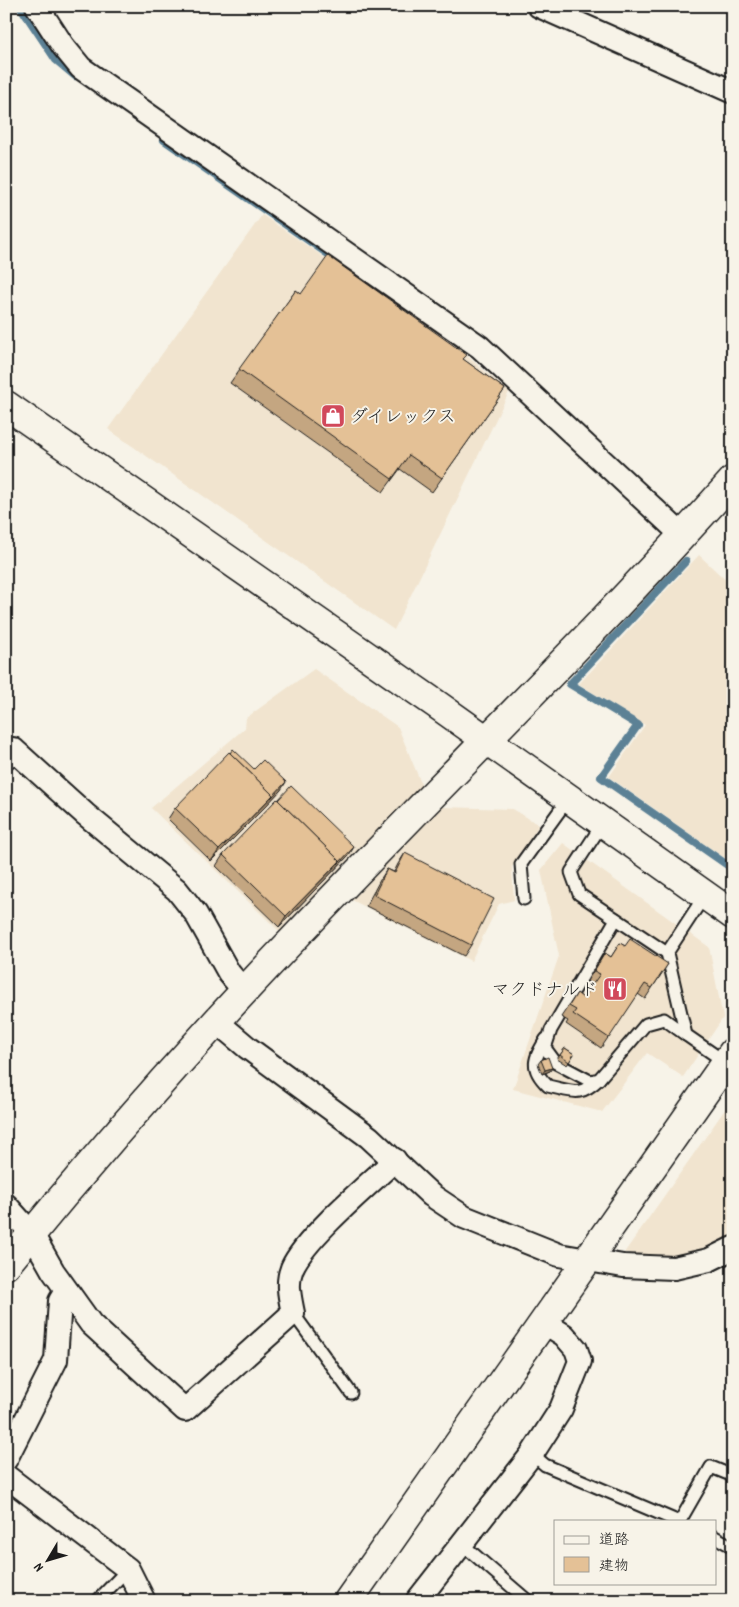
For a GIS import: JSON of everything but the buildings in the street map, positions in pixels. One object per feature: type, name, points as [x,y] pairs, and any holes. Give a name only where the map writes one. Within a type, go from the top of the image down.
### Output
[{"type":"street","points":[[38,6],[63,46],[81,68],[480,347],[683,536]]},
{"type":"street","points":[[539,6],[733,92]]},
{"type":"street","points":[[6,405],[733,915]]},
{"type":"street","points":[[6,1265],[216,1021],[683,536],[733,480]]},
{"type":"street","points":[[6,757],[13,749],[85,814],[177,890],[196,914],[229,973],[244,991]]},
{"type":"street","points":[[216,1021],[248,1048],[369,1137],[431,1195],[464,1217],[545,1250],[587,1261],[624,1266],[674,1268],[710,1260],[733,1248]]},
{"type":"street","points":[[348,1601],[729,1057]]},
{"type":"street","points":[[6,1205],[32,1234],[66,1291],[91,1324],[185,1410],[293,1313],[288,1290],[292,1268],[312,1240],[395,1160]]},
{"type":"street","points":[[6,1459],[56,1360],[60,1301],[66,1291]]},
{"type":"street","points":[[417,1601],[532,1454],[561,1409],[580,1361],[576,1349],[564,1335],[543,1322]]},
{"type":"street","points":[[6,1476],[128,1569],[144,1601]]},
{"type":"lane","points":[[524,899],[521,864],[568,798]]},
{"type":"lane","points":[[603,823],[572,872],[579,894],[667,953],[686,1035]]},
{"type":"lane","points":[[667,953],[705,895]]},
{"type":"lane","points":[[616,919],[535,1058],[536,1070],[542,1080],[548,1086],[576,1092],[587,1090],[599,1079],[646,1024],[664,1019],[686,1035],[729,1057]]},
{"type":"lane","points":[[551,1030],[545,1048],[556,1062],[590,1081],[599,1079]]},
{"type":"lane","points":[[293,1313],[351,1393]]},
{"type":"lane","points":[[532,1454],[545,1465],[676,1520]]},
{"type":"lane","points":[[679,1520],[711,1467],[733,1476]]},
{"type":"lane","points":[[716,1538],[733,1547]]},
{"type":"lane","points":[[462,1544],[528,1601]]},
{"type":"lane","points":[[97,1601],[128,1569]]},
{"type":"shaded area","points":[[262,215],[460,350],[509,392],[394,630],[108,429]]},
{"type":"shaded area","points":[[699,555],[733,587],[733,864],[609,777],[645,725],[579,684]]},
{"type":"shaded area","points":[[314,669],[398,727],[423,788],[280,932],[151,808],[245,728],[246,718]]},
{"type":"shaded area","points":[[442,807],[513,809],[539,825],[512,867],[514,900],[499,904],[471,961],[352,900]]},
{"type":"shaded area","points":[[563,843],[709,947],[723,1018],[683,1077],[647,1053],[602,1112],[513,1089],[559,956],[541,870]]},
{"type":"shaded area","points":[[733,1098],[733,1236],[709,1250],[680,1257],[624,1253]]},
{"type":"waterway","points":[[20,6],[56,60],[75,76]]},
{"type":"waterway","points":[[164,140],[384,293]]},
{"type":"waterway","points":[[686,561],[570,684],[638,725],[601,777],[733,869]]},
{"type":"place","name":"ダイレックス","points":[[333,416]]},
{"type":"place","name":"マクドナルド","points":[[615,989]]}]
